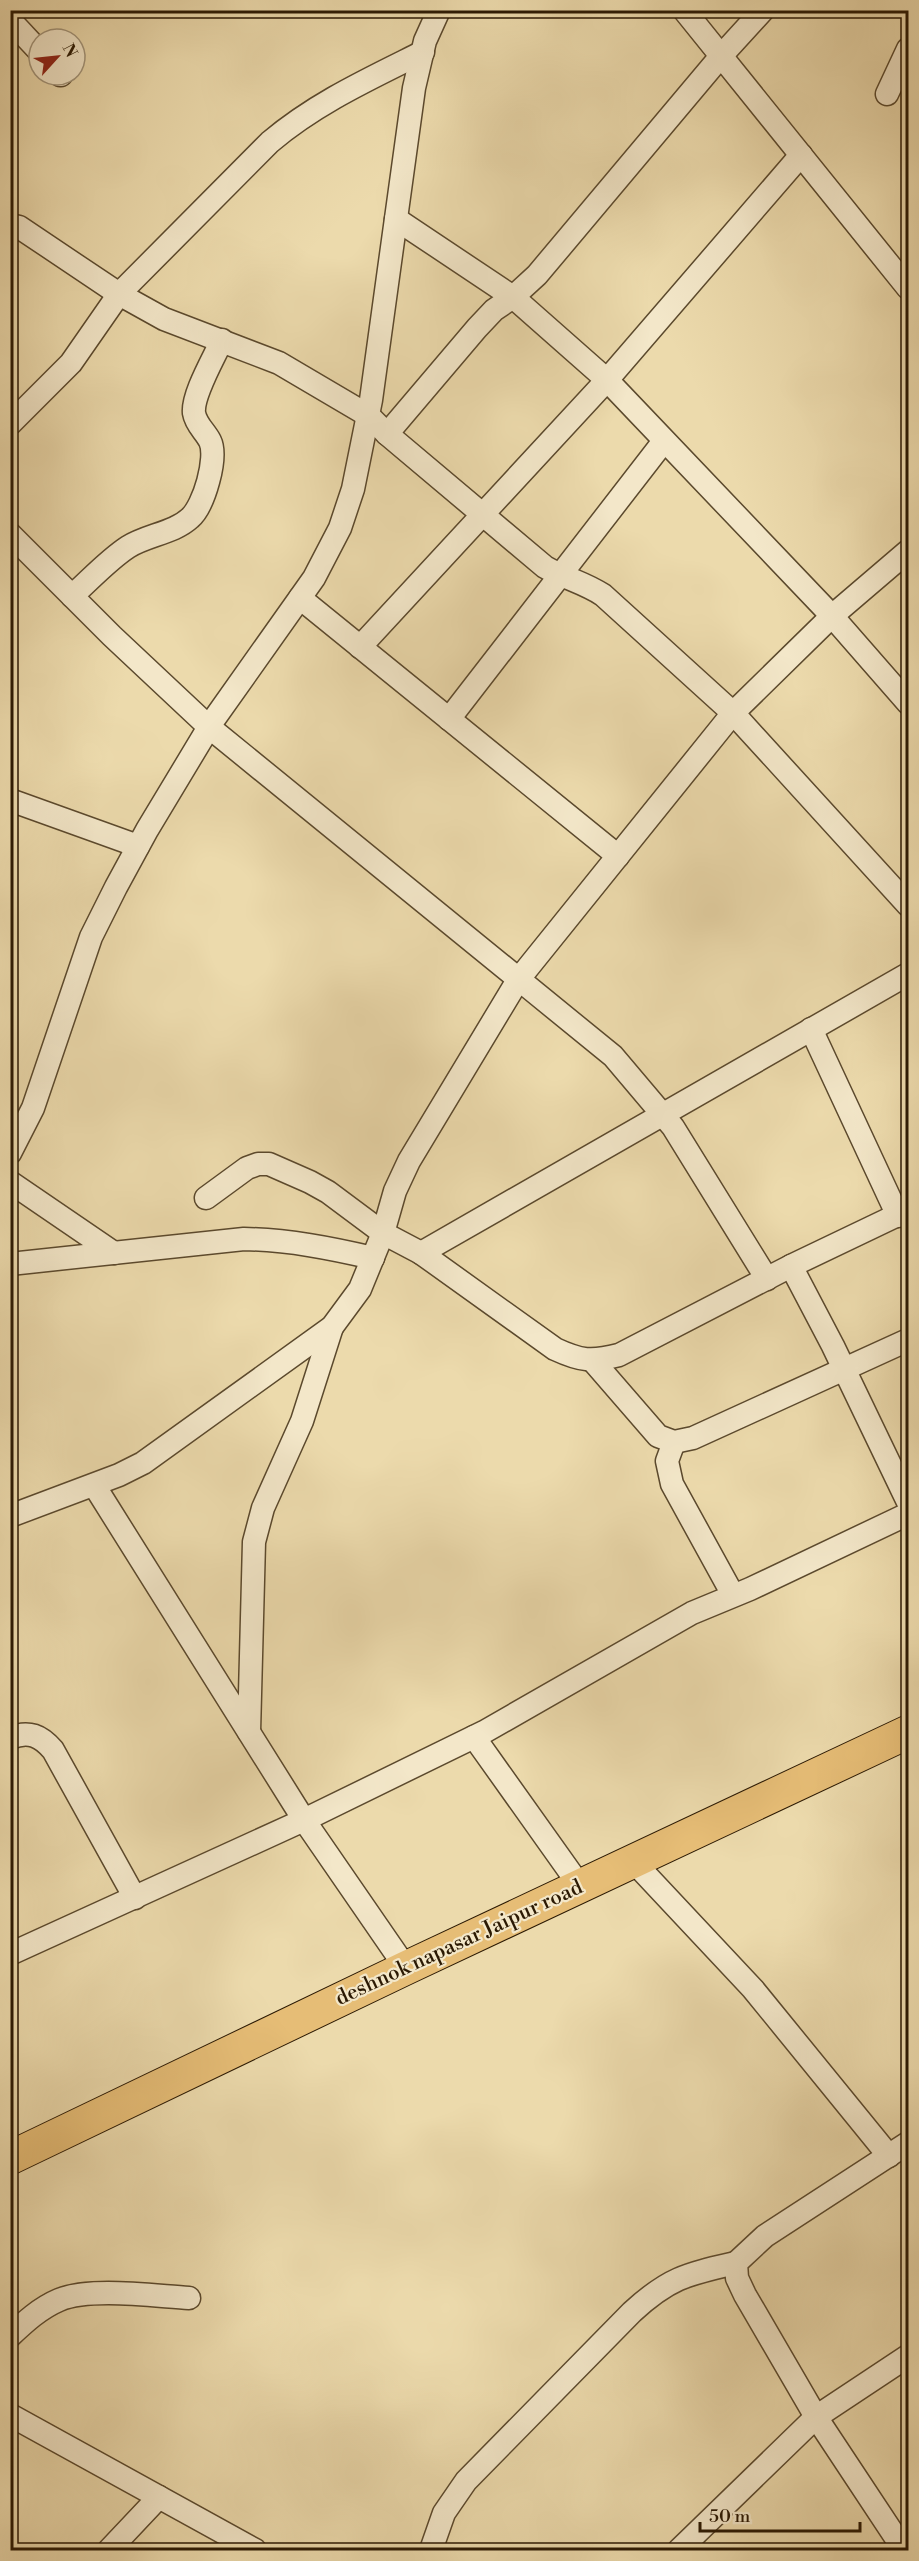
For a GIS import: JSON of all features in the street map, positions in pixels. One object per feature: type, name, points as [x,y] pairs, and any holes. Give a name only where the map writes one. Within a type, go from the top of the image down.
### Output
[{"type":"main road","name":"deshnok napasar Jaipur road","points":[[10,2158],[406,1968],[909,1732]]},
{"type":"street","points":[[10,1153],[33,1108],[91,937],[138,846],[208,727],[314,578],[340,528],[353,489],[369,416],[414,88],[425,40],[439,10]]},
{"type":"street","points":[[684,10],[909,288]]},
{"type":"street","points":[[387,434],[477,328],[494,310],[513,297],[537,274],[721,56],[763,10]]},
{"type":"street","points":[[10,20],[27,38]]},
{"type":"street","points":[[887,94],[909,49]]},
{"type":"street","points":[[10,424],[71,363],[119,294],[270,142],[297,120],[327,101],[423,52]]},
{"type":"street","points":[[360,647],[607,380],[801,155]]},
{"type":"street","points":[[396,219],[513,297],[607,380],[832,616],[909,703]]},
{"type":"street","points":[[10,225],[19,226],[119,294],[164,319],[279,363],[369,416],[387,434],[545,567],[585,584],[603,595],[733,713],[909,905]]},
{"type":"street","points":[[72,596],[126,549],[144,538],[181,525],[191,518],[199,507],[213,462],[214,451],[210,440],[197,423],[194,413],[195,401],[222,340]]},
{"type":"street","points":[[449,719],[562,576],[664,441]]},
{"type":"street","points":[[14,545],[72,596],[208,727],[613,1056],[663,1113],[686,1146],[767,1279]]},
{"type":"street","points":[[10,1516],[94,1485],[143,1463],[332,1327],[360,1289],[383,1233],[395,1191],[409,1161],[518,980],[733,713],[832,616],[909,551]]},
{"type":"street","points":[[300,598],[618,856]]},
{"type":"street","points":[[10,800],[138,846]]},
{"type":"street","points":[[421,1253],[909,974]]},
{"type":"street","points":[[206,1198],[247,1168],[258,1164],[268,1164],[328,1192],[383,1233],[421,1253],[555,1349],[574,1358],[593,1361],[619,1355],[791,1266],[903,1213],[811,1029]]},
{"type":"street","points":[[10,1182],[114,1253]]},
{"type":"street","points":[[10,1264],[254,1239],[319,1246],[373,1258]]},
{"type":"street","points":[[791,1266],[909,1502]]},
{"type":"street","points":[[249,1732],[255,1542],[263,1508],[302,1421],[332,1327]]},
{"type":"street","points":[[593,1361],[658,1436],[674,1442],[693,1438],[909,1340]]},
{"type":"street","points":[[674,1442],[667,1461],[672,1484],[733,1595]]},
{"type":"street","points":[[94,1485],[304,1820],[406,1968]]},
{"type":"street","points":[[10,1954],[304,1820],[474,1737],[692,1613],[909,1514]]},
{"type":"street","points":[[10,1738],[29,1734],[43,1738],[53,1750],[135,1898]]},
{"type":"street","points":[[474,1737],[580,1886]]},
{"type":"street","points":[[633,1861],[753,1989],[889,2156]]},
{"type":"street","points":[[431,2550],[444,2513],[466,2481],[655,2291],[684,2275],[736,2263],[765,2236],[909,2142]]},
{"type":"street","points":[[736,2263],[737,2278],[745,2295],[816,2417],[904,2550]]},
{"type":"street","points":[[10,2336],[32,2316],[60,2300],[96,2294],[189,2298]]},
{"type":"street","points":[[679,2550],[816,2417],[909,2355]]},
{"type":"street","points":[[10,2415],[255,2550]]},
{"type":"street","points":[[109,2550],[159,2497]]}]
